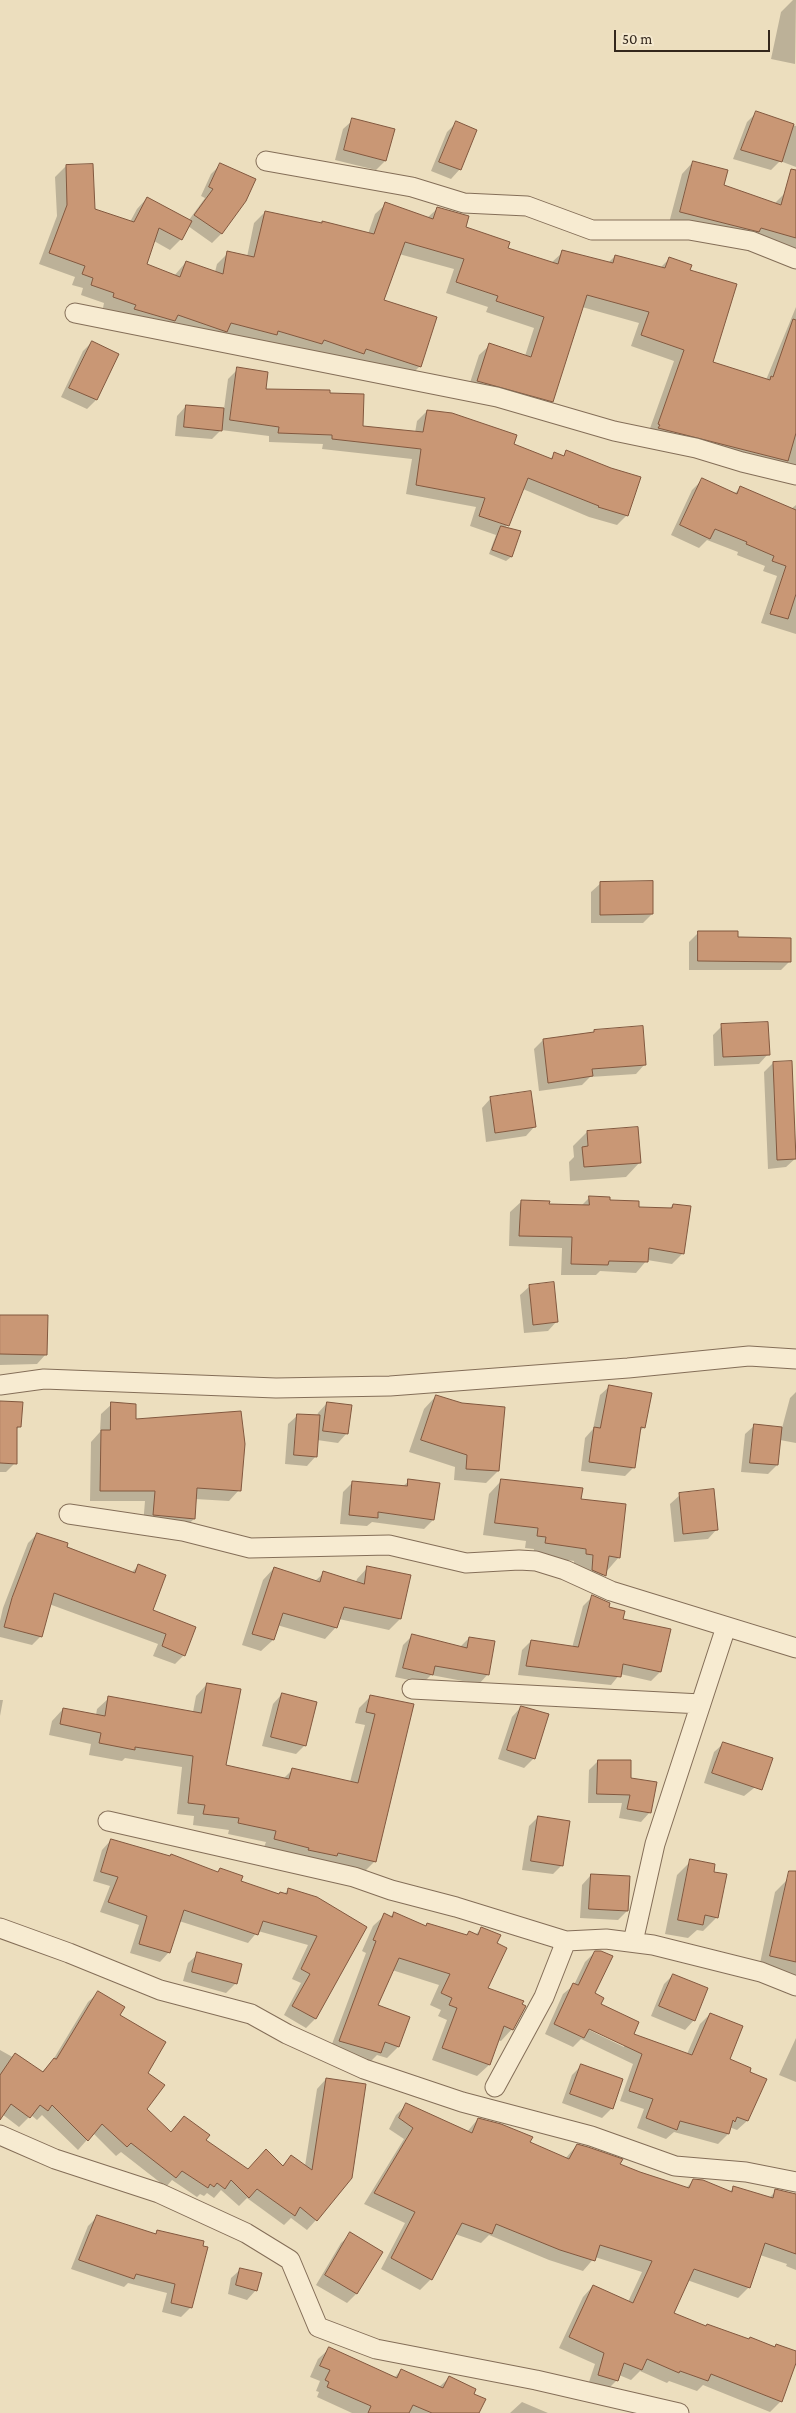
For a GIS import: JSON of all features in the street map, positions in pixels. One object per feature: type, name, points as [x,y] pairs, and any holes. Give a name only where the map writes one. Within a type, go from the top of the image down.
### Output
[{"type":"street","points":[[266,161],[412,187],[464,203],[527,206],[592,230],[689,230],[751,241],[796,259]]},
{"type":"street","points":[[76,313],[497,397],[614,431],[696,448],[742,462],[796,475]]},
{"type":"street","points":[[0,1385],[44,1379],[276,1388],[390,1386],[628,1368],[749,1356],[796,1359]]},
{"type":"street","points":[[69,1514],[183,1531],[250,1548],[389,1545],[466,1563],[536,1561],[565,1570],[611,1591],[796,1648]]},
{"type":"street","points":[[633,1942],[655,1844],[726,1627]]},
{"type":"street","points":[[412,1689],[701,1704]]},
{"type":"street","points":[[108,1821],[354,1877],[391,1890],[456,1907],[566,1941],[606,1940],[652,1945],[761,1972],[796,1986]]},
{"type":"street","points":[[0,1928],[69,1953],[160,1990],[251,2014],[287,2034],[364,2069],[462,2102],[591,2136],[675,2166],[746,2172],[796,2182]]},
{"type":"street","points":[[495,2087],[544,1997],[566,1941]]},
{"type":"street","points":[[0,2135],[55,2159],[159,2193],[246,2232],[290,2260],[318,2327],[376,2349],[536,2380],[679,2413]]},
{"type":"building","points":[[756,111],[794,124],[782,162],[741,150]]},
{"type":"building","points":[[352,118],[395,129],[386,161],[344,150]]},
{"type":"building","points":[[456,121],[477,130],[461,170],[439,162]]},
{"type":"building","points":[[693,161],[728,170],[724,185],[781,205],[791,169],[796,170],[796,238],[761,228],[759,232],[680,212]]},
{"type":"building","points":[[220,163],[256,179],[246,201],[222,234],[194,215],[213,189],[209,187]]},
{"type":"building","points":[[93,164],[95,209],[134,222],[147,197],[192,221],[182,240],[159,228],[147,264],[180,277],[186,261],[223,274],[227,251],[254,257],[265,211],[322,223],[322,221],[374,234],[385,202],[433,219],[437,207],[469,216],[466,227],[510,242],[508,248],[558,264],[562,250],[613,263],[615,255],[665,268],[669,257],[692,265],[690,270],[737,284],[713,362],[770,380],[771,376],[773,377],[793,319],[796,320],[796,433],[788,461],[658,428],[684,350],[641,335],[649,312],[587,295],[553,402],[477,381],[489,343],[531,357],[544,317],[496,301],[498,296],[456,282],[464,259],[405,242],[384,300],[437,317],[421,367],[366,349],[364,354],[324,340],[322,344],[278,331],[277,335],[231,323],[227,332],[178,315],[175,321],[134,309],[136,305],[113,297],[114,293],[91,285],[93,278],[82,274],[85,266],[49,253],[67,205],[66,165]]},
{"type":"building","points":[[92,341],[119,354],[97,400],[69,388]]},
{"type":"building","points":[[237,367],[268,372],[266,389],[330,390],[330,393],[364,394],[363,426],[423,432],[427,410],[452,413],[517,435],[514,444],[552,459],[554,452],[564,456],[566,450],[611,468],[641,477],[628,516],[598,507],[528,478],[509,526],[479,516],[485,498],[416,485],[421,449],[332,439],[332,435],[278,433],[279,427],[230,420]]},
{"type":"building","points":[[186,405],[224,408],[222,431],[184,427]]},
{"type":"building","points":[[702,478],[737,494],[740,486],[796,510],[796,594],[788,619],[770,614],[786,566],[772,561],[774,556],[715,529],[710,539],[680,525]]},
{"type":"building","points":[[501,526],[521,531],[512,557],[492,550]]},
{"type":"building","points":[[653,881],[653,914],[600,915],[600,882]]},
{"type":"building","points":[[698,931],[738,931],[738,937],[791,938],[791,962],[698,961]]},
{"type":"building","points":[[768,1022],[770,1055],[723,1057],[721,1024]]},
{"type":"building","points":[[643,1026],[646,1065],[592,1069],[593,1076],[548,1083],[543,1039],[594,1032],[594,1030]]},
{"type":"building","points":[[792,1061],[796,1159],[777,1160],[773,1062]]},
{"type":"building","points":[[531,1091],[536,1127],[495,1133],[490,1097]]},
{"type":"building","points":[[638,1127],[641,1163],[584,1167],[582,1147],[588,1146],[587,1131]]},
{"type":"building","points":[[589,1196],[610,1197],[610,1200],[639,1201],[639,1207],[672,1208],[673,1204],[691,1206],[684,1254],[649,1248],[648,1262],[609,1261],[608,1265],[571,1264],[572,1237],[519,1236],[521,1200],[550,1201],[549,1204],[589,1205]]},
{"type":"building","points":[[554,1282],[558,1322],[533,1325],[529,1285]]},
{"type":"building","points":[[0,1315],[48,1315],[47,1355],[0,1354]]},
{"type":"building","points":[[609,1385],[652,1393],[645,1428],[641,1427],[635,1468],[589,1462],[594,1427],[600,1428]]},
{"type":"building","points":[[436,1395],[462,1403],[505,1407],[499,1471],[466,1469],[467,1455],[421,1440]]},
{"type":"building","points":[[0,1401],[23,1402],[21,1427],[17,1427],[17,1464],[0,1463]]},
{"type":"building","points":[[111,1402],[136,1404],[136,1419],[241,1411],[245,1444],[241,1491],[197,1488],[195,1519],[153,1515],[155,1491],[100,1491],[101,1430],[110,1430]]},
{"type":"building","points":[[327,1402],[352,1405],[348,1434],[323,1431]]},
{"type":"building","points":[[297,1414],[320,1415],[317,1457],[294,1455]]},
{"type":"building","points":[[754,1424],[782,1427],[778,1465],[750,1463]]},
{"type":"building","points":[[408,1479],[440,1483],[434,1520],[378,1512],[378,1518],[349,1515],[352,1481],[407,1486]]},
{"type":"building","points":[[501,1479],[583,1488],[581,1499],[626,1504],[620,1558],[609,1556],[606,1576],[592,1570],[593,1555],[586,1554],[586,1549],[545,1543],[546,1537],[537,1536],[538,1528],[495,1523]]},
{"type":"building","points":[[714,1489],[718,1530],[683,1534],[679,1493]]},
{"type":"building","points":[[37,1533],[68,1543],[67,1547],[135,1573],[138,1564],[166,1575],[153,1610],[196,1627],[185,1656],[162,1646],[166,1634],[54,1593],[42,1637],[4,1627],[12,1598]]},
{"type":"building","points":[[367,1566],[411,1575],[401,1619],[344,1607],[337,1628],[283,1613],[274,1640],[252,1634],[274,1567],[320,1582],[323,1571],[364,1584]]},
{"type":"building","points":[[592,1595],[610,1603],[609,1607],[625,1611],[623,1619],[671,1629],[661,1672],[623,1664],[621,1677],[526,1666],[531,1640],[578,1647]]},
{"type":"building","points":[[412,1634],[467,1648],[469,1637],[495,1641],[489,1675],[435,1666],[433,1675],[403,1668]]},
{"type":"building","points":[[207,1683],[241,1689],[226,1765],[289,1779],[292,1768],[358,1783],[375,1714],[366,1712],[370,1695],[414,1704],[376,1862],[338,1853],[337,1856],[308,1850],[309,1848],[274,1839],[276,1831],[238,1823],[239,1818],[203,1814],[205,1805],[188,1803],[193,1756],[135,1747],[135,1750],[99,1743],[101,1733],[60,1724],[63,1708],[105,1716],[108,1696],[201,1713]]},
{"type":"building","points":[[282,1693],[317,1702],[306,1746],[271,1737]]},
{"type":"building","points":[[521,1706],[549,1714],[535,1759],[507,1750]]},
{"type":"building","points":[[723,1742],[773,1758],[762,1790],[712,1773]]},
{"type":"building","points":[[598,1760],[631,1760],[631,1778],[657,1782],[651,1813],[627,1809],[630,1795],[597,1794]]},
{"type":"building","points":[[538,1816],[570,1821],[563,1866],[531,1861]]},
{"type":"building","points":[[111,1839],[170,1856],[171,1854],[218,1872],[220,1868],[243,1876],[241,1881],[279,1894],[280,1892],[287,1894],[288,1888],[317,1897],[367,1927],[316,2019],[292,2006],[310,1974],[301,1969],[317,1936],[263,1921],[258,1935],[184,1910],[170,1953],[139,1944],[147,1916],[108,1902],[118,1877],[101,1872]]},
{"type":"building","points":[[690,1859],[715,1864],[714,1872],[727,1874],[718,1918],[705,1915],[703,1925],[678,1920]]},
{"type":"building","points":[[789,1871],[796,1871],[796,1962],[770,1956]]},
{"type":"building","points":[[591,1874],[630,1876],[628,1911],[589,1909]]},
{"type":"building","points":[[394,1912],[426,1926],[427,1923],[467,1935],[469,1931],[478,1935],[481,1927],[501,1935],[497,1943],[507,1948],[488,1988],[524,2001],[522,2004],[526,2006],[513,2030],[504,2026],[490,2065],[442,2048],[457,2008],[449,2005],[452,1998],[441,1993],[450,1974],[399,1958],[378,2005],[410,2017],[399,2047],[385,2042],[381,2053],[339,2041],[376,1941],[373,1940],[384,1913],[392,1917]]},
{"type":"building","points":[[595,1951],[601,1951],[613,1956],[595,1993],[604,1998],[601,2004],[639,2022],[634,2034],[692,2055],[710,2013],[743,2026],[730,2059],[751,2068],[750,2072],[767,2079],[748,2121],[737,2117],[735,2122],[733,2120],[729,2134],[680,2121],[677,2130],[646,2118],[653,2099],[629,2091],[642,2054],[589,2029],[584,2038],[554,2024],[573,1983],[578,1985]]},
{"type":"building","points":[[197,1952],[242,1964],[237,1984],[192,1972]]},
{"type":"building","points":[[673,1974],[708,1988],[695,2021],[659,2006]]},
{"type":"building","points":[[98,1991],[125,2007],[120,2015],[166,2042],[148,2073],[165,2085],[147,2109],[171,2132],[184,2116],[210,2135],[206,2140],[248,2169],[266,2149],[283,2166],[291,2155],[312,2170],[326,2078],[366,2084],[352,2178],[317,2221],[300,2207],[295,2216],[257,2189],[249,2198],[231,2180],[225,2189],[217,2183],[214,2187],[210,2184],[208,2188],[182,2171],[176,2178],[131,2143],[127,2147],[102,2124],[88,2141],[52,2105],[48,2111],[40,2105],[30,2118],[11,2104],[0,2120],[0,2075],[15,2053],[43,2072],[54,2058],[56,2059]]},
{"type":"building","points":[[581,2064],[623,2079],[613,2109],[570,2094]]},
{"type":"building","points":[[406,2103],[472,2133],[478,2118],[501,2124],[533,2137],[530,2142],[569,2159],[577,2144],[588,2147],[623,2159],[620,2164],[689,2188],[693,2179],[703,2180],[732,2192],[733,2186],[773,2198],[775,2189],[796,2194],[796,2254],[765,2243],[750,2288],[694,2269],[674,2313],[706,2326],[707,2324],[775,2347],[776,2344],[796,2351],[796,2363],[782,2402],[711,2374],[708,2381],[680,2371],[679,2373],[647,2359],[642,2370],[624,2363],[618,2381],[598,2375],[604,2353],[569,2337],[593,2285],[633,2303],[652,2261],[600,2245],[595,2261],[560,2250],[496,2224],[492,2234],[462,2223],[432,2280],[391,2258],[415,2212],[374,2193],[413,2128],[399,2118]]},
{"type":"building","points":[[97,2215],[156,2234],[157,2230],[204,2241],[203,2246],[208,2247],[192,2308],[171,2303],[175,2284],[136,2274],[134,2279],[79,2260]]},
{"type":"building","points":[[350,2232],[383,2252],[357,2294],[325,2275]]},
{"type":"building","points":[[240,2268],[262,2273],[257,2291],[236,2285]]},
{"type":"building","points":[[329,2347],[397,2378],[401,2369],[443,2388],[449,2376],[476,2389],[474,2394],[486,2399],[479,2413],[432,2413],[413,2405],[409,2413],[368,2413],[371,2406],[327,2387],[329,2382],[325,2380],[330,2370],[320,2366]]}]
